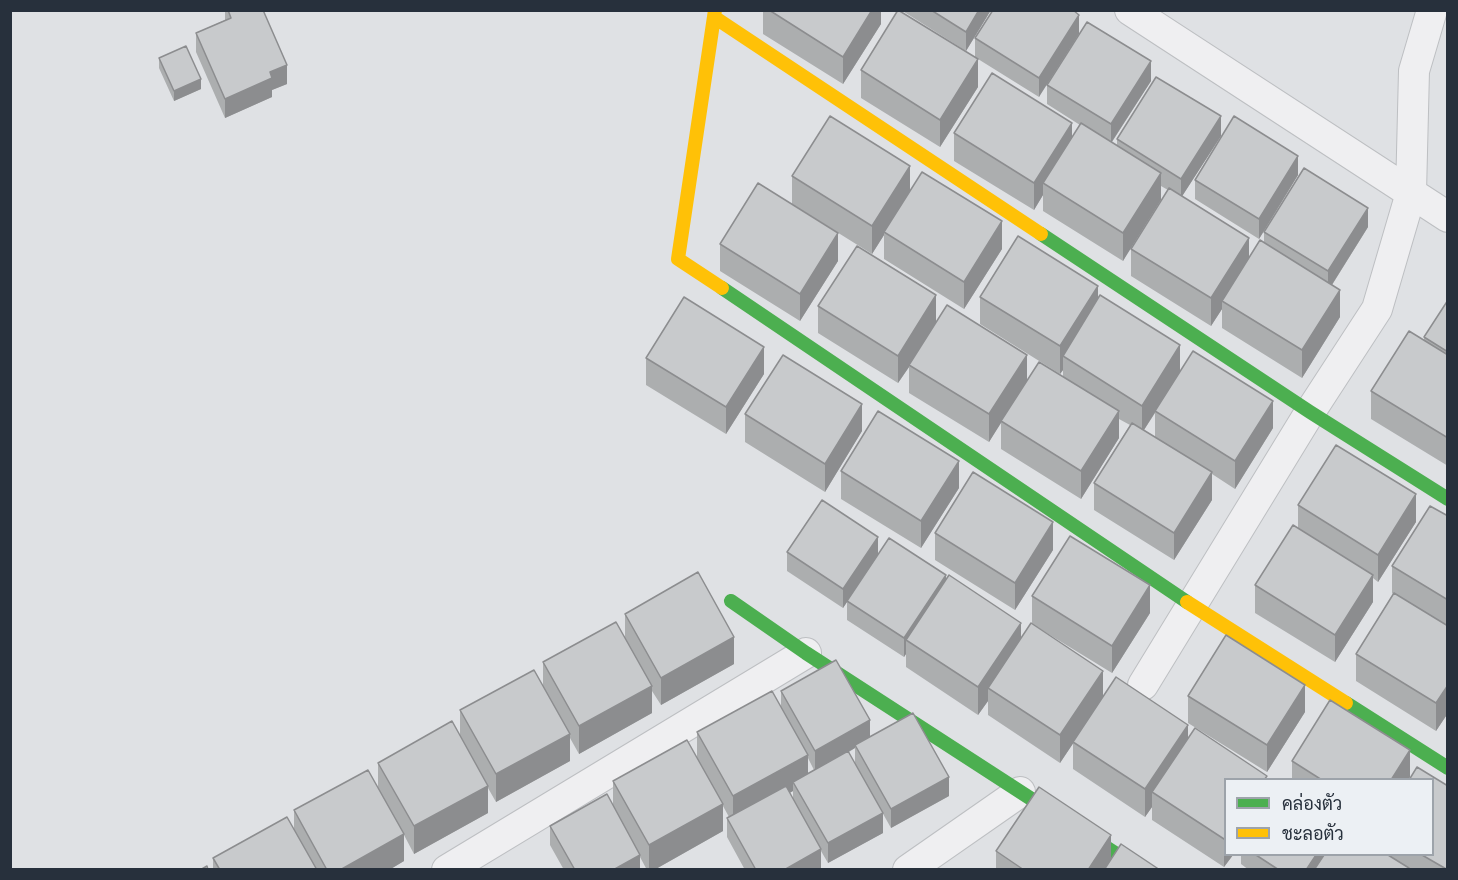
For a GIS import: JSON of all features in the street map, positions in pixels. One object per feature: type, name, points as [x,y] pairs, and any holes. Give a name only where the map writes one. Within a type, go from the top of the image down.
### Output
[{"type":"street","points":[[1130,10],[1448,217]]},
{"type":"street","points":[[1143,684],[1310,412],[1377,309],[1411,193],[1414,70],[1432,10]]},
{"type":"street","points":[[1448,499],[1310,412],[715,14],[678,260],[1192,605],[1448,768]]},
{"type":"street","points":[[731,601],[806,653],[1141,870]]},
{"type":"street","points":[[447,870],[806,653]]},
{"type":"street","points":[[908,870],[1020,792]]},
{"type":"building","points":[[228,10],[263,10],[287,65],[270,72],[272,78],[225,99],[196,33],[231,18]]},
{"type":"building","points":[[769,10],[872,10],[843,57]]},
{"type":"building","points":[[898,10],[978,59],[940,120],[861,70]]},
{"type":"building","points":[[931,10],[979,10],[966,32]]},
{"type":"building","points":[[993,10],[1073,10],[1079,15],[1039,78],[975,38]]},
{"type":"building","points":[[1087,22],[1151,61],[1111,124],[1047,85]]},
{"type":"building","points":[[186,46],[201,79],[174,91],[159,58]]},
{"type":"building","points":[[992,73],[1072,123],[1034,183],[954,133]]},
{"type":"building","points":[[1156,77],[1221,116],[1181,179],[1117,139]]},
{"type":"building","points":[[830,116],[910,166],[872,226],[792,176]]},
{"type":"building","points":[[1234,116],[1298,156],[1259,219],[1195,180]]},
{"type":"building","points":[[1081,123],[1161,173],[1123,233],[1043,183]]},
{"type":"building","points":[[1304,168],[1368,208],[1328,271],[1264,232]]},
{"type":"building","points":[[922,172],[1002,221],[964,282],[884,232]]},
{"type":"building","points":[[758,183],[838,233],[800,294],[720,244]]},
{"type":"building","points":[[1169,188],[1249,238],[1211,298],[1131,249]]},
{"type":"building","points":[[1018,236],[1098,286],[1060,346],[980,297]]},
{"type":"building","points":[[1260,240],[1340,290],[1302,350],[1222,301]]},
{"type":"building","points":[[857,246],[936,295],[898,356],[818,306]]},
{"type":"building","points":[[1100,295],[1180,345],[1142,406],[1063,356]]},
{"type":"building","points":[[684,297],[764,347],[726,407],[646,358]]},
{"type":"building","points":[[1448,300],[1448,352],[1424,337]]},
{"type":"building","points":[[947,305],[1027,355],[989,414],[909,365]]},
{"type":"building","points":[[1409,331],[1448,355],[1448,438],[1371,391]]},
{"type":"building","points":[[1193,351],[1273,401],[1235,461],[1155,411]]},
{"type":"building","points":[[783,355],[862,404],[825,464],[745,414]]},
{"type":"building","points":[[1039,362],[1119,411],[1081,471],[1001,421]]},
{"type":"building","points":[[878,411],[959,461],[921,521],[841,471]]},
{"type":"building","points":[[1132,423],[1212,472],[1174,533],[1094,483]]},
{"type":"building","points":[[1336,445],[1416,494],[1378,555],[1298,505]]},
{"type":"building","points":[[973,472],[1053,522],[1015,583],[935,533]]},
{"type":"building","points":[[822,500],[878,537],[843,589],[787,552]]},
{"type":"building","points":[[1430,506],[1448,516],[1448,600],[1392,566]]},
{"type":"building","points":[[1293,525],[1373,575],[1335,635],[1255,585]]},
{"type":"building","points":[[1070,536],[1150,585],[1112,646],[1032,596]]},
{"type":"building","points":[[889,538],[946,575],[904,638],[847,601]]},
{"type":"building","points":[[698,572],[734,637],[661,678],[625,614]]},
{"type":"building","points":[[949,575],[1021,623],[978,687],[906,640]]},
{"type":"building","points":[[1394,593],[1448,626],[1448,685],[1436,703],[1356,654]]},
{"type":"building","points":[[616,622],[652,686],[579,726],[543,662]]},
{"type":"building","points":[[1031,623],[1103,671],[1060,735],[988,688]]},
{"type":"building","points":[[1226,635],[1305,685],[1267,745],[1188,696]]},
{"type":"building","points":[[836,660],[870,720],[815,751],[781,691]]},
{"type":"building","points":[[534,670],[570,734],[496,774],[460,710]]},
{"type":"building","points":[[1116,677],[1188,725],[1145,789],[1073,742]]},
{"type":"building","points":[[772,691],[808,755],[733,796],[697,732]]},
{"type":"building","points":[[1330,700],[1410,750],[1392,778],[1319,778],[1292,761]]},
{"type":"building","points":[[913,713],[949,777],[891,809],[855,745]]},
{"type":"building","points":[[452,721],[488,786],[414,826],[378,763]]},
{"type":"building","points":[[1195,728],[1267,776],[1266,778],[1224,778],[1224,839],[1152,792]]},
{"type":"building","points":[[687,740],[723,804],[649,845],[613,781]]},
{"type":"building","points":[[848,751],[883,813],[828,843],[793,782]]},
{"type":"building","points":[[1417,767],[1448,786],[1448,870],[1424,856],[1434,856],[1434,778],[1410,778]]},
{"type":"building","points":[[368,770],[404,834],[340,870],[327,870],[294,810]]},
{"type":"building","points":[[786,786],[821,849],[784,870],[756,870],[727,818]]},
{"type":"building","points":[[1039,787],[1111,835],[1088,870],[1024,870],[996,851]]},
{"type":"building","points":[[607,794],[640,855],[613,870],[575,870],[550,826]]},
{"type":"building","points":[[287,817],[317,870],[220,870],[213,858]]},
{"type":"building","points":[[1121,844],[1160,870],[1104,870]]},
{"type":"building","points":[[1258,856],[1315,856],[1306,870],[1279,870]]},
{"type":"building","points":[[1323,856],[1390,856],[1409,868],[1408,870],[1314,870]]},
{"type":"traffic: fast","points":[[1041,234],[1310,412],[1448,499]]},
{"type":"traffic: fast","points":[[722,288],[1187,602]]},
{"type":"traffic: fast","points":[[731,601],[806,653],[1141,870]]},
{"type":"traffic: fast","points":[[1346,703],[1448,768]]},
{"type":"traffic: slow","points":[[715,10],[678,259],[722,288]]},
{"type":"traffic: slow","points":[[714,17],[1041,234]]},
{"type":"traffic: slow","points":[[1187,602],[1346,703]]}]
